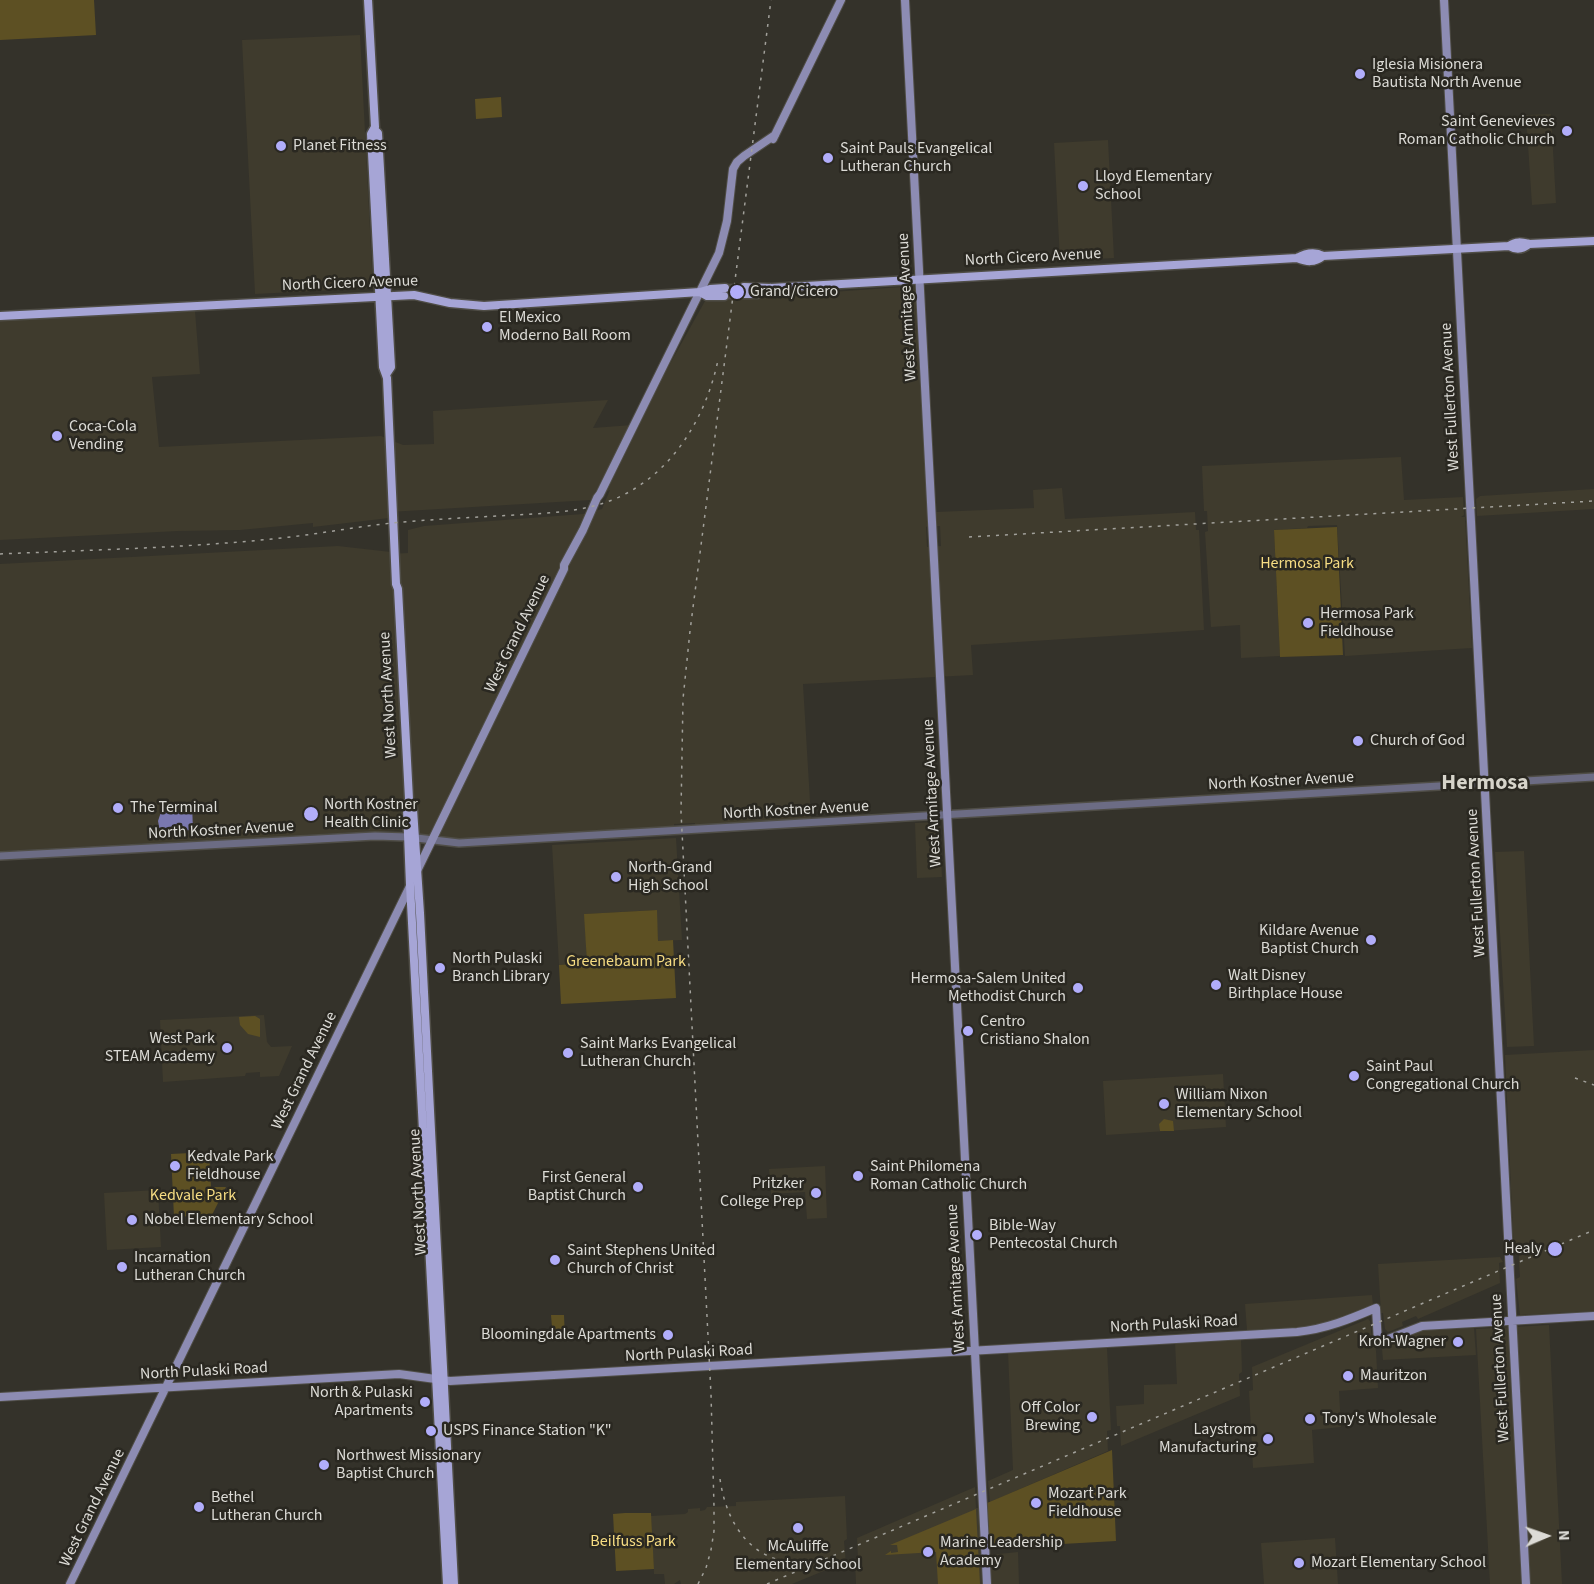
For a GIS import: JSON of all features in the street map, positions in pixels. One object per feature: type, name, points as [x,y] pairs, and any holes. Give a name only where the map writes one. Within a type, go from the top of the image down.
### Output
[{"type":"main road","name":"West North Avenue","points":[[368,0],[375,130],[378,133],[383,297],[391,368],[387,374],[393,480],[396,486],[398,518],[401,584],[398,589],[409,800],[413,809],[410,885],[454,1584]]},
{"type":"main road","name":"West Grand Avenue","points":[[70,1584],[564,569],[568,567],[575,552],[574,548],[591,514],[595,512],[601,500],[600,495],[700,292],[725,232],[733,169],[771,142],[841,0]]},
{"type":"main road","name":"West Armitage Avenue","points":[[905,0],[987,1584]]},
{"type":"main road","name":"West Fullerton Avenue","points":[[1444,0],[1526,1584]]},
{"type":"main road","name":"North Cicero Avenue","points":[[743,291],[757,294],[771,288],[1297,258],[1317,261],[1323,256],[1509,246],[1514,249],[1524,248],[1528,244],[1594,241]]},
{"type":"main road","name":"North Cicero Avenue","points":[[0,316],[414,295],[450,303],[484,306],[700,292],[707,296],[725,292]]},
{"type":"main road","name":"West North Avenue","points":[[412,837],[417,871],[447,1584]]},
{"type":"main road","name":"North Pulaski Road","points":[[0,1397],[399,1374],[440,1380],[1317,1330],[1353,1319],[1376,1308],[1378,1343],[1422,1326],[1512,1321]]},
{"type":"main road","points":[[1512,1321],[1594,1317]]},
{"type":"street","name":"North Kostner Avenue","points":[[0,856],[364,836],[412,837],[459,843],[1594,777]]},
{"type":"shaded area","points":[[360,35],[373,288],[255,294],[242,40]]},
{"type":"shaded area","points":[[1551,114],[1556,203],[1532,205],[1526,115]]},
{"type":"shaded area","name":"Lloyd Elementary School","points":[[1108,140],[1114,258],[1060,261],[1054,143]]},
{"type":"shaded area","points":[[916,286],[928,526],[926,527],[927,547],[941,546],[940,526],[937,526],[936,512],[1034,508],[1033,490],[1062,488],[1065,519],[1195,512],[1196,530],[1199,530],[1204,630],[971,645],[973,675],[803,684],[811,818],[695,826],[695,823],[674,824],[674,827],[460,841],[398,830],[0,851],[0,564],[338,546],[391,552],[391,554],[408,553],[408,530],[424,526],[583,514],[602,509],[610,490],[607,491],[666,371],[705,301]]},
{"type":"shaded area","points":[[195,311],[200,374],[152,377],[159,447],[381,436],[403,445],[434,444],[433,411],[608,400],[593,428],[632,425],[591,500],[389,512],[389,518],[313,527],[313,523],[240,530],[0,540],[0,320]]},
{"type":"shaded area","points":[[1401,457],[1404,500],[1463,497],[1464,515],[1461,517],[1465,517],[1472,648],[1345,656],[1337,525],[1308,526],[1307,528],[1274,530],[1280,656],[1241,658],[1240,625],[1211,627],[1205,532],[1208,531],[1207,511],[1204,511],[1202,466]]},
{"type":"shaded area","points":[[1594,489],[1594,509],[1477,516],[1476,499],[1480,496]]},
{"type":"shaded area","points":[[192,804],[193,830],[160,832],[158,821],[163,806]]},
{"type":"shaded area","points":[[939,822],[942,877],[917,878],[915,823]]},
{"type":"shaded area","name":"North-Grand High School","points":[[676,838],[682,940],[658,941],[656,910],[585,914],[587,963],[559,965],[552,845]]},
{"type":"shaded area","points":[[1524,851],[1534,1046],[1507,1047],[1495,852]]},
{"type":"shaded area","name":"West Park STEAM Academy","points":[[264,1015],[267,1042],[271,1047],[292,1046],[279,1076],[260,1077],[260,1072],[246,1073],[245,1076],[163,1082],[160,1020]]},
{"type":"shaded area","points":[[1594,1050],[1594,1311],[1520,1315],[1516,1279],[1520,1277],[1519,1255],[1514,1255],[1505,1055]]},
{"type":"shaded area","name":"William Nixon Elementary School","points":[[1223,1074],[1226,1127],[1106,1135],[1103,1081]]},
{"type":"shaded area","name":"Pritzker College Prep","points":[[825,1166],[827,1218],[807,1219],[805,1192],[771,1194],[769,1169]]},
{"type":"shaded area","name":"Nobel Elementary School","points":[[158,1190],[161,1247],[107,1250],[104,1193]]},
{"type":"shaded area","points":[[1500,1257],[1503,1262],[1499,1263],[1500,1283],[1418,1319],[1416,1316],[1402,1322],[1403,1326],[1388,1332],[1385,1329],[1383,1313],[1381,1313],[1378,1264]]},
{"type":"shaded area","points":[[1372,1295],[1373,1305],[1321,1327],[1247,1330],[1245,1304]]},
{"type":"shaded area","points":[[1368,1319],[1376,1351],[1378,1388],[1339,1391],[1341,1427],[1312,1430],[1314,1463],[1253,1468],[1249,1391],[1253,1390],[1252,1367]]},
{"type":"shaded area","points":[[1549,1325],[1562,1584],[1490,1584],[1476,1329]]},
{"type":"shaded area","points":[[1474,1328],[1476,1355],[1383,1360],[1382,1349],[1422,1330]]},
{"type":"shaded area","points":[[1241,1339],[1240,1396],[1121,1446],[1116,1406],[1144,1404],[1144,1385],[1177,1384],[1175,1342]]},
{"type":"shaded area","points":[[1107,1348],[1111,1430],[1107,1431],[1108,1451],[990,1502],[988,1481],[1013,1470],[1008,1352]]},
{"type":"shaded area","name":"Marine Leadership Academy","points":[[975,1487],[976,1508],[979,1508],[982,1584],[856,1584],[857,1538]]},
{"type":"shaded area","points":[[845,1496],[846,1564],[838,1565],[792,1584],[681,1584],[680,1580],[674,1584],[665,1584],[664,1574],[654,1574],[651,1516],[685,1514],[688,1509],[700,1508],[700,1511],[707,1507],[736,1506],[736,1502]]},
{"type":"shaded area","name":"Mozart Elementary School","points":[[1335,1538],[1338,1584],[1264,1584],[1261,1543]]},
{"type":"shaded area","points":[[1018,1552],[1019,1584],[991,1584],[989,1555]]},
{"type":"green space","points":[[0,0],[94,0],[96,35],[0,40]]},
{"type":"green space","points":[[501,97],[502,117],[476,119],[475,99]]},
{"type":"green space","name":"Hermosa Park","points":[[1337,527],[1343,655],[1280,657],[1274,530]]},
{"type":"green space","name":"Greenebaum Park","points":[[657,910],[658,941],[673,940],[676,998],[561,1004],[559,965],[587,963],[584,914]]},
{"type":"green space","points":[[255,1016],[260,1019],[260,1037],[248,1034],[240,1025],[239,1017]]},
{"type":"green space","points":[[1164,1119],[1173,1121],[1174,1131],[1160,1131],[1159,1124]]},
{"type":"green space","name":"Kedvale Park","points":[[209,1152],[211,1187],[226,1187],[212,1215],[174,1217],[171,1154]]},
{"type":"green space","points":[[551,1315],[564,1315],[565,1340],[553,1340]]},
{"type":"green space","points":[[1112,1450],[1116,1541],[990,1548],[987,1503]]},
{"type":"green space","points":[[976,1509],[980,1584],[938,1584],[936,1552],[885,1555],[891,1551],[891,1553],[898,1552],[897,1545],[890,1545]]},
{"type":"green space","name":"Beilfuss Park","points":[[651,1513],[654,1569],[616,1571],[613,1514]]},
{"type":"tunnel","points":[[725,288],[744,287]]},
{"type":"tunnel","points":[[724,296],[743,294]]},
{"type":"railway","points":[[698,1584],[711,1550],[714,1507],[711,1394],[681,812],[683,699],[771,0]]},
{"type":"railway","points":[[0,554],[238,542],[402,522],[554,512],[605,503],[637,487],[655,474],[684,441],[705,402],[718,360]]},
{"type":"railway","points":[[969,537],[1594,501]]},
{"type":"railway","points":[[1575,1078],[1594,1085]]},
{"type":"railway","points":[[767,1584],[1594,1230]]},
{"type":"railway","points":[[720,1479],[730,1514],[748,1542],[761,1552],[776,1559],[813,1562]]},
{"type":"place","name":"Iglesia Misionera Bautista North Avenue","points":[[1360,74]]},
{"type":"place","name":"Saint Genevieves Roman Catholic Church","points":[[1567,131]]},
{"type":"place","name":"Planet Fitness","points":[[281,146]]},
{"type":"place","name":"Saint Pauls Evangelical Lutheran Church","points":[[828,158]]},
{"type":"place","name":"Lloyd Elementary School","points":[[1083,186]]},
{"type":"place","name":"Grand/Cicero","points":[[737,292]]},
{"type":"place","name":"El Mexico Moderno Ball Room","points":[[487,327]]},
{"type":"place","name":"Coca-Cola Vending","points":[[57,436]]},
{"type":"place","name":"Hermosa Park Fieldhouse","points":[[1308,623]]},
{"type":"place","name":"Church of God","points":[[1358,741]]},
{"type":"place","name":"The Terminal","points":[[118,808]]},
{"type":"place","name":"North Kostner Health Clinic","points":[[311,814]]},
{"type":"place","name":"North-Grand High School","points":[[616,877]]},
{"type":"place","name":"Kildare Avenue Baptist Church","points":[[1371,940]]},
{"type":"place","name":"North Pulaski Branch Library","points":[[440,968]]},
{"type":"place","name":"Walt Disney Birthplace House","points":[[1216,985]]},
{"type":"place","name":"Hermosa-Salem United Methodist Church","points":[[1078,988]]},
{"type":"place","name":"Centro Cristiano Shalon","points":[[968,1031]]},
{"type":"place","name":"West Park STEAM Academy","points":[[227,1048]]},
{"type":"place","name":"Saint Marks Evangelical Lutheran Church","points":[[568,1053]]},
{"type":"place","name":"Saint Paul Congregational Church","points":[[1354,1076]]},
{"type":"place","name":"William Nixon Elementary School","points":[[1164,1104]]},
{"type":"place","name":"Kedvale Park Fieldhouse","points":[[175,1166]]},
{"type":"place","name":"Saint Philomena Roman Catholic Church","points":[[858,1176]]},
{"type":"place","name":"First General Baptist Church","points":[[638,1187]]},
{"type":"place","name":"Pritzker College Prep","points":[[816,1193]]},
{"type":"place","name":"Nobel Elementary School","points":[[132,1220]]},
{"type":"place","name":"Bible-Way Pentecostal Church","points":[[977,1235]]},
{"type":"place","name":"Healy","points":[[1555,1249]]},
{"type":"place","name":"Saint Stephens United Church of Christ","points":[[555,1260]]},
{"type":"place","name":"Incarnation Lutheran Church","points":[[122,1267]]},
{"type":"place","name":"Bloomingdale Apartments","points":[[668,1335]]},
{"type":"place","name":"Kroh-Wagner","points":[[1458,1342]]},
{"type":"place","name":"Mauritzon","points":[[1348,1376]]},
{"type":"place","name":"North & Pulaski Apartments","points":[[425,1402]]},
{"type":"place","name":"Off Color Brewing","points":[[1092,1417]]},
{"type":"place","name":"Tony's Wholesale","points":[[1310,1419]]},
{"type":"place","name":"USPS Finance Station \"K\"","points":[[431,1431]]},
{"type":"place","name":"Laystrom Manufacturing","points":[[1268,1439]]},
{"type":"place","name":"Northwest Missionary Baptist Church","points":[[324,1465]]},
{"type":"place","name":"Mozart Park Fieldhouse","points":[[1036,1503]]},
{"type":"place","name":"Bethel Lutheran Church","points":[[199,1507]]},
{"type":"place","name":"McAuliffe Elementary School","points":[[798,1528]]},
{"type":"place","name":"Marine Leadership Academy","points":[[928,1552]]},
{"type":"place","name":"Mozart Elementary School","points":[[1299,1563]]},
{"type":"district","name":"Hermosa","points":[[1485,784]]}]
